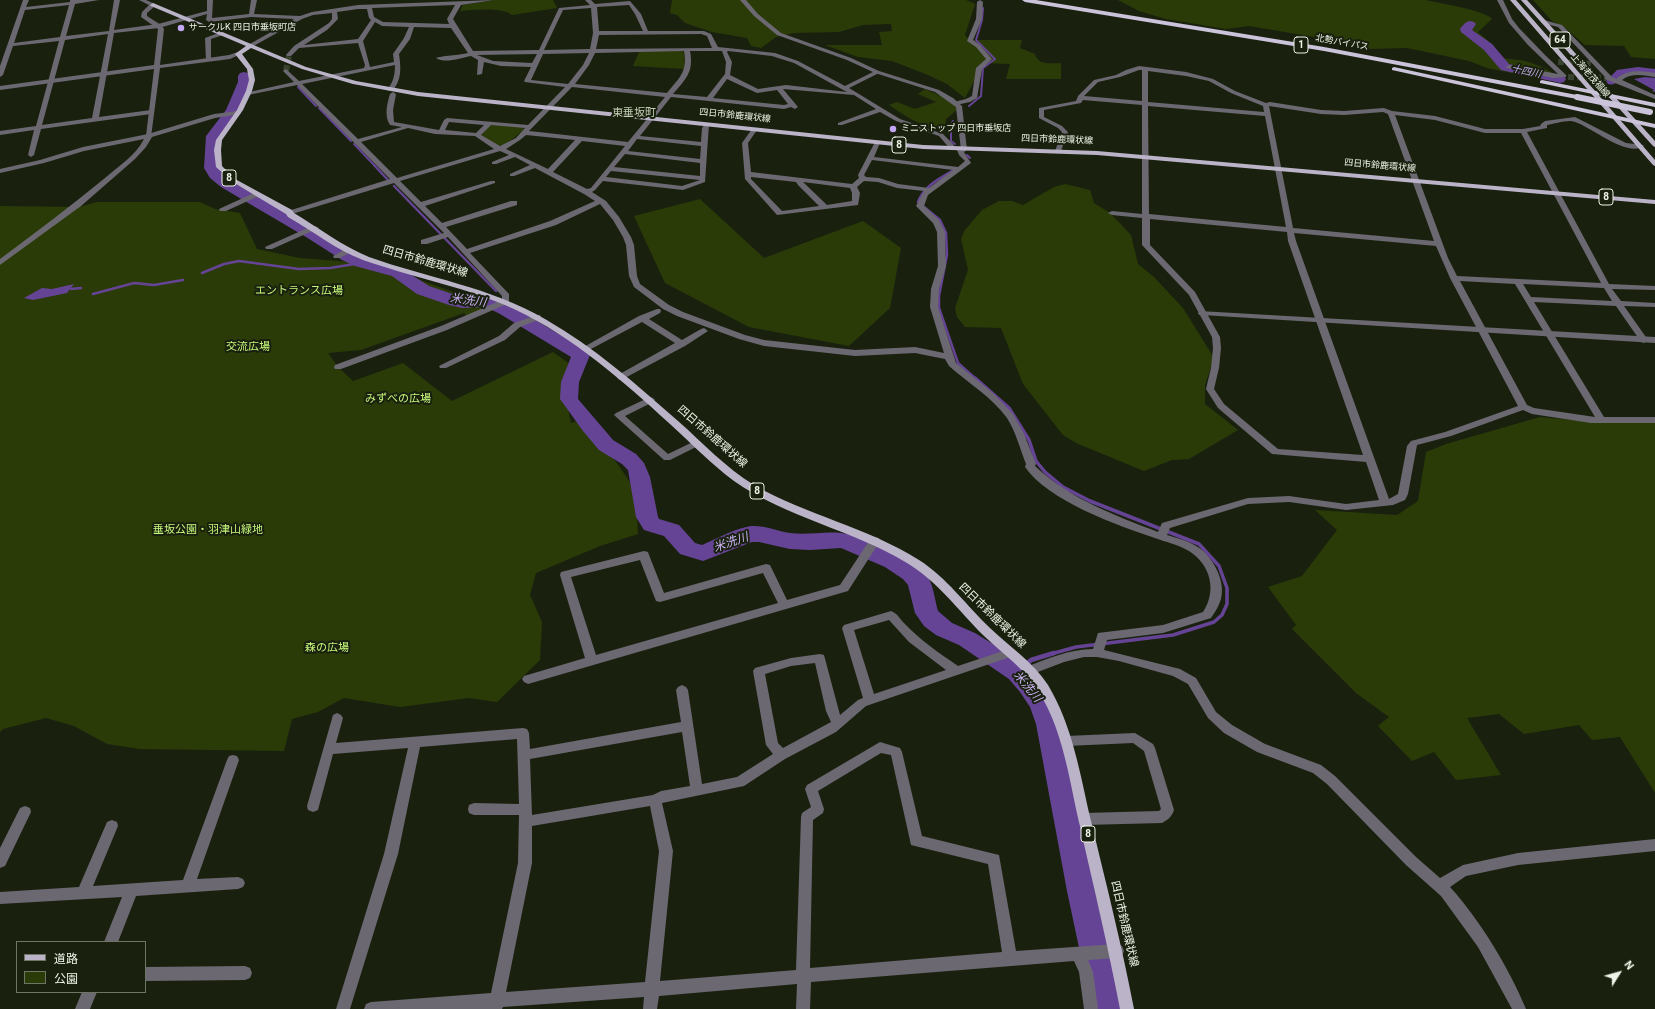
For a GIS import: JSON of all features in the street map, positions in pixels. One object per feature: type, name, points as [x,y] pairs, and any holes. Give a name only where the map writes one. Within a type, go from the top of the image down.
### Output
[{"type":"highway","name":"北勢バイパス","points":[[1024,0],[1331,50],[1652,112]]},
{"type":"highway","name":"1","points":[[1158,22],[1429,61]]},
{"type":"highway","name":"1","points":[[1158,22],[1408,72],[1655,126]]},
{"type":"highway","points":[[1538,81],[1655,105]]},
{"type":"main road","points":[[153,5],[161,0]]},
{"type":"main road","name":"上海老茂福線","points":[[1513,0],[1655,164]]},
{"type":"main road","name":"上海老茂福線","points":[[1524,0],[1655,145]]},
{"type":"main road","name":"四日市鈴鹿環状線","points":[[153,5],[304,68],[392,92],[877,143],[959,150],[1058,152],[1145,157],[1655,202]]},
{"type":"main road","points":[[238,54],[250,46]]},
{"type":"main road","name":"四日市鈴鹿環状線","points":[[238,54],[249,66],[252,75],[248,92],[218,142],[219,167],[228,177],[254,196],[289,212],[291,215],[313,228],[347,252],[503,302],[535,318],[586,348],[650,400],[736,478],[757,491],[805,515],[874,543],[912,560],[923,567],[1040,683],[1051,702],[1066,741],[1127,1009]]},
{"type":"street","points":[[0,74],[26,0]]},
{"type":"street","points":[[23,8],[73,1],[96,0]]},
{"type":"street","points":[[95,120],[102,74],[117,0]]},
{"type":"street","points":[[0,263],[78,204],[133,158],[144,146],[149,136],[161,29],[159,26],[143,16],[153,5],[142,0]]},
{"type":"street","points":[[210,0],[209,20],[251,15],[300,18]]},
{"type":"street","points":[[251,15],[254,0]]},
{"type":"street","points":[[373,6],[374,0]]},
{"type":"street","points":[[250,46],[300,18],[342,7],[459,3],[491,0]]},
{"type":"street","points":[[289,212],[500,148],[511,143],[525,133],[549,109],[570,86],[586,65],[593,51],[596,33],[594,6],[588,0]]},
{"type":"street","points":[[743,0],[756,15],[779,34],[812,47],[850,59],[877,72],[937,91],[956,103],[959,106],[961,118],[959,150]]},
{"type":"street","points":[[1500,0],[1505,6],[1510,20],[1548,62],[1566,76],[1553,76],[1509,67]]},
{"type":"street","points":[[31,155],[73,1]]},
{"type":"street","points":[[956,103],[968,101],[975,97],[978,68],[989,59],[978,46],[970,41],[979,18],[980,2]]},
{"type":"street","points":[[459,3],[450,19],[471,54],[481,60],[507,65],[534,65]]},
{"type":"street","points":[[646,32],[638,14],[630,3],[561,9],[527,81],[784,107],[793,106],[778,88]]},
{"type":"street","points":[[366,7],[369,8],[371,15],[375,20],[392,26],[453,26]]},
{"type":"street","points":[[288,55],[295,47],[331,24],[335,19],[334,10]]},
{"type":"street","points":[[11,45],[159,26],[209,12]]},
{"type":"street","points":[[367,68],[368,65],[360,41],[371,23],[375,20]]},
{"type":"street","points":[[1544,22],[1560,26],[1612,80],[1643,93],[1655,96]]},
{"type":"street","points":[[412,26],[407,39],[397,51],[397,78],[392,92],[389,121],[392,124],[441,132],[468,133],[477,135],[478,137],[587,192],[601,201],[616,219],[627,237],[630,245],[633,276],[638,285],[666,307],[680,314],[742,337],[764,343],[855,352],[915,350],[949,357]]},
{"type":"street","points":[[596,33],[702,32],[709,35],[716,50]]},
{"type":"street","points":[[208,60],[208,38],[221,34]]},
{"type":"street","points":[[295,47],[360,41]]},
{"type":"street","points":[[439,58],[453,58],[471,54],[540,52],[726,49],[753,51],[781,56],[856,94],[898,120],[941,135],[951,145],[959,150],[968,161],[959,169],[927,190],[921,203],[936,222],[941,232],[942,266],[935,289],[934,307],[949,357],[957,368],[998,402],[1009,415],[1032,464],[1030,467],[1043,480],[1071,498],[1163,533],[1194,549],[1204,559],[1217,586],[1218,594],[1212,609],[1207,616],[1183,624],[1145,632],[1102,636],[1098,652]]},
{"type":"street","points":[[709,99],[726,77],[729,62],[724,52],[726,49]]},
{"type":"street","points":[[587,192],[593,189],[688,71],[689,60],[687,50]]},
{"type":"street","points":[[0,88],[208,60],[238,54]]},
{"type":"street","points":[[0,57],[7,55]]},
{"type":"street","points":[[479,74],[481,60]]},
{"type":"street","points":[[1548,62],[1558,62]]},
{"type":"street","points":[[248,92],[398,63]]},
{"type":"street","points":[[1058,152],[1065,132],[1060,127],[1042,118],[1040,111],[1044,108],[1063,106],[1079,102],[1080,98],[1096,81],[1118,76],[1136,68],[1186,74],[1211,80],[1233,92],[1266,105],[1270,104],[1321,112],[1344,113],[1384,110],[1391,113],[1435,118],[1485,131],[1523,131],[1545,127],[1543,124],[1545,123],[1575,119],[1603,135],[1625,145],[1641,146]]},
{"type":"street","points":[[1144,69],[1146,245],[1192,294],[1216,336],[1217,348],[1215,368],[1210,389],[1221,406],[1275,452],[1370,459]]},
{"type":"street","points":[[286,71],[441,226],[445,236],[465,252],[506,296],[503,302],[491,308],[420,337],[338,367]]},
{"type":"street","points":[[844,88],[877,72]]},
{"type":"street","points":[[1612,80],[1626,74],[1642,73],[1655,75]]},
{"type":"street","points":[[726,77],[730,77],[757,92],[786,87],[856,94]]},
{"type":"street","points":[[1080,98],[1268,114]]},
{"type":"street","points":[[1266,105],[1292,242],[1385,503]]},
{"type":"street","points":[[840,124],[882,109]]},
{"type":"street","points":[[0,133],[151,112]]},
{"type":"street","points":[[0,171],[42,162],[83,149],[149,136],[214,116],[236,113]]},
{"type":"street","points":[[1391,113],[1438,244],[1454,278],[1522,407],[1532,411],[1591,420],[1655,420]]},
{"type":"street","points":[[441,132],[447,120],[530,127]]},
{"type":"street","points":[[477,135],[489,123]]},
{"type":"street","points":[[601,179],[683,188],[703,181],[704,144],[707,125]]},
{"type":"street","points":[[357,141],[411,126]]},
{"type":"street","points":[[754,130],[745,144],[748,179],[780,212],[825,208],[855,203],[856,193],[853,186]]},
{"type":"street","points":[[1523,131],[1607,286],[1644,340]]},
{"type":"street","points":[[525,133],[629,144]]},
{"type":"street","points":[[634,137],[704,144]]},
{"type":"street","points":[[549,172],[580,139]]},
{"type":"street","points":[[863,179],[861,175],[877,143]]},
{"type":"street","points":[[622,152],[704,161]]},
{"type":"street","points":[[494,163],[515,155]]},
{"type":"street","points":[[869,158],[959,169]]},
{"type":"street","points":[[512,175],[536,166]]},
{"type":"street","points":[[609,169],[703,178]]},
{"type":"street","points":[[747,174],[853,186],[863,179],[879,180],[897,186],[927,190]]},
{"type":"street","points":[[798,179],[800,184],[825,208]]},
{"type":"street","points":[[419,205],[493,182]]},
{"type":"street","points":[[223,208],[254,196]]},
{"type":"street","points":[[465,252],[553,223],[601,201]]},
{"type":"street","points":[[441,226],[514,203]]},
{"type":"street","points":[[1112,213],[1438,244]]},
{"type":"street","points":[[269,247],[313,228]]},
{"type":"street","points":[[424,242],[445,236]]},
{"type":"street","points":[[337,256],[347,252]]},
{"type":"street","points":[[1454,278],[1655,288]]},
{"type":"street","points":[[1516,281],[1601,420]]},
{"type":"street","points":[[1527,299],[1655,305]]},
{"type":"street","points":[[586,348],[657,311]]},
{"type":"street","points":[[1202,313],[1655,340]]},
{"type":"street","points":[[443,366],[502,338],[517,326],[535,318]]},
{"type":"street","points":[[642,318],[682,344]]},
{"type":"street","points":[[622,377],[704,331]]},
{"type":"street","points":[[650,400],[619,415],[667,458],[697,443]]},
{"type":"street","points":[[1163,533],[1248,501],[1289,499],[1346,507],[1393,502],[1401,498],[1403,494],[1412,446],[1414,443],[1448,434],[1522,407]]},
{"type":"street","points":[[528,679],[844,588],[874,543]]},
{"type":"street","points":[[592,661],[565,576],[644,555],[660,598],[766,568],[784,605]]},
{"type":"street","points":[[870,700],[848,628],[890,615],[901,629],[934,656],[957,671]]},
{"type":"street","points":[[1025,667],[1084,653],[1098,652],[1176,672],[1192,681],[1208,710],[1218,721],[1261,748],[1317,769],[1331,780],[1412,861],[1446,892],[1482,942],[1512,993],[1519,1009]]},
{"type":"street","points":[[474,809],[526,816],[655,800],[661,797],[740,782],[781,756],[832,728],[862,703],[1009,653]]},
{"type":"street","points":[[781,756],[772,745],[759,671],[791,662],[820,658],[832,711],[838,723]]},
{"type":"street","points":[[682,690],[686,726],[697,790]]},
{"type":"street","points":[[313,806],[337,718]]},
{"type":"street","points":[[524,754],[686,726]]},
{"type":"street","points":[[328,749],[523,733],[526,863],[496,1004]]},
{"type":"street","points":[[1066,741],[1135,738],[1149,748],[1168,810],[1162,818],[1084,819]]},
{"type":"street","points":[[343,1009],[391,854],[415,742]]},
{"type":"street","points":[[803,1009],[807,817],[818,809],[811,789],[880,747],[896,752],[916,841],[994,859],[1010,958]]},
{"type":"street","points":[[188,886],[233,760]]},
{"type":"street","points":[[650,1009],[666,851],[655,800]]},
{"type":"street","points":[[0,862],[25,812]]},
{"type":"street","points":[[83,893],[112,826]]},
{"type":"street","points":[[1439,886],[1463,871],[1518,859],[1655,845]]},
{"type":"street","points":[[0,898],[238,883]]},
{"type":"street","points":[[111,941],[132,889]]},
{"type":"street","points":[[370,1009],[496,1004],[1010,958],[1113,952]]},
{"type":"street","points":[[1081,954],[1086,972],[1091,1009]]},
{"type":"street","points":[[146,974],[245,973]]},
{"type":"street","points":[[82,1009],[90,993]]},
{"type":"green space","points":[[494,0],[553,0],[557,8],[512,15],[507,12],[495,10],[460,11],[463,5]]},
{"type":"green space","points":[[672,0],[966,0],[975,4],[965,35],[969,40],[1022,40],[1020,48],[1035,54],[1042,62],[1061,63],[1061,79],[1006,79],[1010,64],[984,63],[965,98],[947,84],[892,61],[858,57],[825,45],[882,45],[879,32],[892,31],[891,24],[863,25],[839,32],[794,33],[776,37],[761,48],[751,46],[747,38],[712,32],[685,23],[677,15],[670,13]]},
{"type":"green space","points":[[1118,0],[1425,0],[1471,10],[1488,16],[1492,19],[1478,32],[1494,46],[1491,48],[1494,55],[1531,63],[1546,69],[1560,78],[1517,71],[1517,74],[1487,68],[1469,61],[1407,48],[1369,49],[1367,44],[1350,43],[1249,26],[1226,29],[1166,19],[1139,11]]},
{"type":"green space","points":[[1533,0],[1655,0],[1655,59],[1631,57],[1624,46],[1585,45],[1563,26],[1552,21]]},
{"type":"green space","points":[[682,51],[684,52],[685,69],[633,66],[639,52]]},
{"type":"green space","points":[[925,89],[943,97],[959,108],[946,119],[945,126],[939,128],[916,122],[889,105],[897,102],[915,109],[936,102],[918,94]]},
{"type":"green space","points":[[490,125],[523,127],[524,129],[508,142],[498,145],[491,143],[481,136]]},
{"type":"green space","points":[[1065,184],[1090,190],[1094,203],[1110,213],[1131,235],[1138,264],[1154,277],[1183,308],[1214,358],[1205,385],[1205,404],[1238,430],[1189,459],[1172,460],[1144,471],[1076,443],[1063,435],[1023,384],[1001,328],[965,327],[957,317],[955,308],[968,270],[961,239],[965,230],[982,210],[999,201],[1012,201],[1023,205],[1054,187]]},
{"type":"green space","points":[[700,199],[764,258],[863,221],[901,248],[890,308],[849,346],[749,327],[665,283],[634,216]]},
{"type":"green space","name":"垂坂公園・羽津山緑地","points":[[97,202],[200,202],[215,209],[240,213],[257,249],[300,258],[376,264],[467,297],[488,299],[480,307],[484,310],[468,318],[464,313],[361,350],[328,353],[338,367],[353,381],[403,363],[452,401],[553,352],[570,364],[566,400],[571,423],[581,420],[617,463],[649,511],[637,516],[638,534],[600,546],[536,573],[530,595],[542,622],[540,660],[497,702],[469,698],[400,707],[344,698],[318,712],[292,719],[284,751],[140,749],[107,744],[74,726],[46,718],[3,729],[0,732],[0,206],[79,207]]},
{"type":"green space","points":[[1540,417],[1597,422],[1655,423],[1655,793],[1620,737],[1592,740],[1579,725],[1524,734],[1499,714],[1467,718],[1501,775],[1456,780],[1434,752],[1412,761],[1378,726],[1389,717],[1356,693],[1292,629],[1296,625],[1268,587],[1302,576],[1337,530],[1315,510],[1397,515],[1418,501],[1426,452],[1446,444]]},
{"type":"shaded area","points":[[1645,77],[1655,78],[1655,92],[1634,79]]},
{"type":"shaded area","points":[[74,284],[67,293],[33,300],[24,298],[42,288],[52,289]]},
{"type":"waterway","points":[[969,106],[981,96],[983,68],[995,59],[976,40],[982,20],[983,8]]},
{"type":"waterway","name":"十四川","points":[[1470,24],[1466,29],[1467,32],[1488,47],[1505,67],[1560,79]]},
{"type":"waterway","name":"十四川","points":[[1612,81],[1621,73],[1638,71],[1655,73]]},
{"type":"waterway","name":"米洗川","points":[[244,76],[244,82],[232,111],[213,136],[211,168],[215,175],[226,184],[312,234],[348,257],[361,263],[398,273],[423,290],[455,301],[462,303],[488,302],[506,310],[581,355],[570,382],[569,399],[606,445],[629,459],[637,468],[647,517],[652,525],[671,530],[688,549],[703,553],[750,534],[759,534],[790,541],[810,542],[843,540],[893,561],[911,573],[919,582],[927,613],[932,620],[944,629],[967,639],[1018,672],[1029,685],[1041,704],[1049,724],[1081,891],[1107,1009]]},
{"type":"waterway","points":[[298,87],[316,106]]},
{"type":"waterway","points":[[319,108],[351,141]]},
{"type":"waterway","points":[[953,121],[951,125],[951,141],[955,144]]},
{"type":"waterway","points":[[354,144],[375,166]]},
{"type":"waterway","points":[[967,155],[970,158]]},
{"type":"waterway","points":[[374,165],[388,180]]},
{"type":"waterway","points":[[952,171],[928,187],[918,202],[940,220],[946,233],[947,255],[939,296],[939,308],[958,363],[976,379]]},
{"type":"waterway","points":[[394,186],[496,291]]},
{"type":"waterway","points":[[202,273],[224,264],[239,261],[299,269],[330,268],[361,263]]},
{"type":"waterway","points":[[93,294],[134,283],[154,285],[183,280]]},
{"type":"waterway","points":[[71,289],[81,288]]},
{"type":"waterway","points":[[975,378],[1009,408],[1029,440],[1036,461],[1045,472],[1063,487],[1090,501],[1199,544],[1219,566],[1227,588],[1227,604],[1222,615],[1214,622],[1173,635],[1076,647],[1051,654]]},
{"type":"waterway","points":[[1018,672],[1031,660],[1054,653]]},
{"type":"tunnel","points":[[286,71],[289,55]]},
{"type":"tunnel","points":[[1558,62],[1592,64]]},
{"type":"tunnel","points":[[1568,77],[1607,78]]},
{"type":"place","name":"サークルK 四日市垂坂町店","points":[[181,28]]},
{"type":"place","name":"ミニストップ 四日市垂坂店","points":[[893,129]]},
{"type":"district","name":"東垂坂町","points":[[634,113]]},
{"type":"park label","name":"エントランス広場","points":[[299,291]]},
{"type":"park label","name":"交流広場","points":[[248,347]]},
{"type":"park label","name":"みずべの広場","points":[[398,399]]},
{"type":"park label","name":"森の広場","points":[[327,648]]}]
